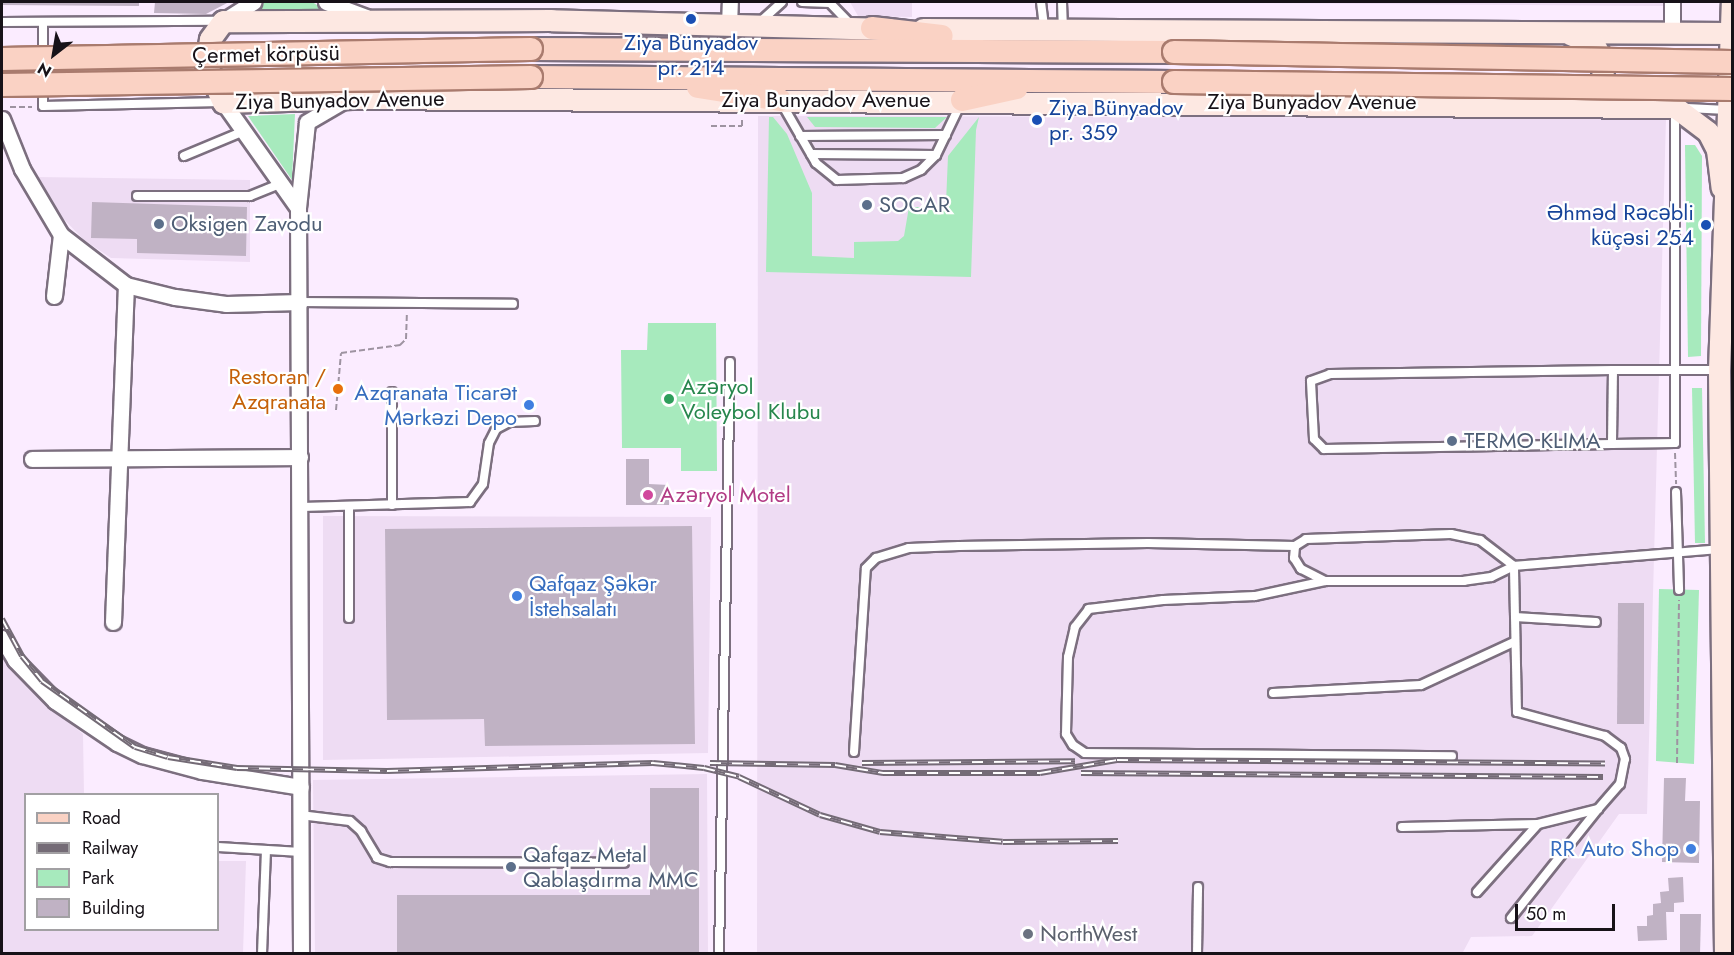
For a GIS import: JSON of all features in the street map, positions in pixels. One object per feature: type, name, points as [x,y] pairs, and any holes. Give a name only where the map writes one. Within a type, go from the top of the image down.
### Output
[{"type":"main road","points":[[1725,954],[1719,370],[1722,188],[1730,103],[1732,2]]},
{"type":"main road","points":[[223,21],[372,19],[862,28],[1055,36]]},
{"type":"main road","name":"Ziya Bunyadov Avenue","points":[[223,21],[210,39],[206,64],[223,102],[352,98],[963,100],[1565,104],[1675,107]]},
{"type":"main road","points":[[622,48],[729,26]]},
{"type":"main road","points":[[1559,31],[1594,44],[1604,64],[1601,83],[1595,91],[1565,104]]},
{"type":"main road","name":"Ziya Bunyadov Avenue","points":[[531,49],[1055,36],[1559,31],[1731,33]]},
{"type":"main road","name":"Ziya Bunyadov Avenue","points":[[1055,36],[1174,52],[1732,62]]},
{"type":"main road","name":"Çermet körpüsü","points":[[2,59],[531,49]]},
{"type":"main road","points":[[623,75],[780,100]]},
{"type":"main road","name":"Ziya Bunyadov Avenue","points":[[531,77],[623,75],[1052,79],[1730,103]]},
{"type":"main road","name":"Çermet körpüsü","points":[[2,85],[531,77]]},
{"type":"main road","points":[[963,100],[1052,79]]},
{"type":"main road","points":[[1675,107],[1693,117],[1713,140],[1722,188]]},
{"type":"main road","points":[[1719,370],[1722,349],[1732,337]]},
{"type":"street","points":[[223,21],[254,2]]},
{"type":"street","points":[[326,2],[372,19]]},
{"type":"street","points":[[729,26],[730,2]]},
{"type":"street","points":[[1672,2],[1672,32]]},
{"type":"street","points":[[301,954],[302,507],[298,208],[307,122],[318,112],[352,98]]},
{"type":"street","points":[[223,102],[298,208]]},
{"type":"street","points":[[2,119],[22,169],[61,235],[126,285],[175,297],[226,304],[300,302]]},
{"type":"street","points":[[54,296],[61,235]]},
{"type":"street","points":[[113,622],[126,285]]},
{"type":"street","points":[[33,459],[300,457]]},
{"type":"street","points":[[2,638],[15,660],[48,695],[117,743],[168,763],[301,787]]},
{"type":"lane","points":[[756,26],[782,2]]},
{"type":"lane","points":[[802,2],[830,3],[862,28]]},
{"type":"lane","points":[[1041,2],[1055,36]]},
{"type":"lane","points":[[1055,36],[1062,2]]},
{"type":"lane","points":[[2,22],[223,21]]},
{"type":"lane","points":[[43,23],[43,106],[223,102]]},
{"type":"lane","points":[[780,100],[825,174],[837,180],[903,178],[921,170],[936,155],[963,100]]},
{"type":"lane","name":"Ziya Bunyadov Avenue","points":[[1675,107],[1730,103]]},
{"type":"lane","points":[[1675,107],[1675,370],[1675,443],[1324,449],[1314,439],[1311,381],[1330,374],[1613,370],[1675,370],[1719,370]]},
{"type":"lane","points":[[184,156],[243,131]]},
{"type":"lane","points":[[800,136],[946,135]]},
{"type":"lane","points":[[811,154],[936,155]]},
{"type":"lane","points":[[137,196],[250,196],[279,184]]},
{"type":"lane","points":[[300,302],[513,304]]},
{"type":"lane","points":[[719,954],[730,362]]},
{"type":"lane","points":[[1612,444],[1613,370]]},
{"type":"lane","points":[[392,392],[392,505]]},
{"type":"lane","points":[[302,507],[470,502],[483,484],[489,443],[496,429],[509,422],[535,421]]},
{"type":"lane","points":[[1676,492],[1679,590]]},
{"type":"lane","points":[[349,618],[350,506]]},
{"type":"lane","points":[[854,752],[866,568],[876,558],[909,548],[1148,543],[1295,546],[1306,539],[1451,534],[1480,540],[1514,566]]},
{"type":"lane","points":[[1295,546],[1294,558],[1301,569],[1325,581]]},
{"type":"lane","points":[[1452,756],[1085,753],[1069,740],[1066,734],[1068,657],[1075,627],[1089,609],[1163,600],[1255,596],[1325,581],[1464,581],[1491,577],[1514,566],[1722,549]]},
{"type":"lane","points":[[1511,918],[1598,809],[1612,798],[1623,776],[1621,748],[1605,736],[1517,712],[1514,566]]},
{"type":"lane","points":[[1515,617],[1596,622]]},
{"type":"lane","points":[[1273,693],[1421,685],[1514,642]]},
{"type":"lane","points":[[1402,827],[1538,824],[1598,809]]},
{"type":"lane","points":[[300,815],[350,821],[361,831],[377,858],[390,862],[624,863]]},
{"type":"lane","points":[[1477,892],[1538,824]]},
{"type":"lane","points":[[219,846],[301,852]]},
{"type":"lane","points":[[262,954],[266,851]]},
{"type":"lane","points":[[1197,954],[1198,887]]},
{"type":"path","points":[[2,107],[43,106]]},
{"type":"path","points":[[711,126],[742,126]]},
{"type":"path","points":[[336,410],[341,353],[400,345],[405,339],[407,303]]},
{"type":"path","points":[[1675,443],[1676,492]]},
{"type":"path","points":[[1677,763],[1679,590]]},
{"type":"shaded area","points":[[850,2],[1037,3],[912,3],[912,17],[858,16]]},
{"type":"shaded area","points":[[1079,2],[1667,2],[1667,6]]},
{"type":"shaded area","points":[[758,116],[1666,118],[1647,814],[1619,814],[1532,936],[1471,937],[1462,954],[757,954]]},
{"type":"shaded area","name":"Oksigen Zavodu","points":[[36,177],[250,180],[250,262],[111,258],[84,240],[54,209]]},
{"type":"shaded area","name":"Qafqaz Şəkər İstehsalatı","points":[[323,516],[711,517],[708,753],[323,760]]},
{"type":"shaded area","points":[[2,649],[38,697],[83,734],[84,793],[24,793],[24,931],[219,931],[219,861],[246,861],[243,953],[2,953]]},
{"type":"shaded area","name":"Qafqaz Metal Qablaşdırma MMC","points":[[707,774],[708,953],[315,953],[313,780]]},
{"type":"green space","points":[[265,2],[312,2],[329,12],[256,11]]},
{"type":"green space","points":[[295,114],[292,180],[248,116]]},
{"type":"green space","points":[[769,117],[773,117],[787,134],[812,193],[812,256],[854,258],[854,242],[898,241],[904,236],[909,207],[940,207],[946,203],[948,156],[979,117],[976,130],[971,277],[766,272]]},
{"type":"green space","points":[[807,117],[947,117],[935,128],[815,127]]},
{"type":"green space","points":[[1685,145],[1695,145],[1702,156],[1701,356],[1688,357]]},
{"type":"green space","name":"Azəryol Voleybol Klubu","points":[[648,323],[716,323],[717,471],[681,471],[681,448],[622,448],[621,350],[647,350]]},
{"type":"green space","points":[[1692,388],[1702,388],[1705,543],[1695,543]]},
{"type":"green space","points":[[1659,589],[1699,590],[1694,764],[1656,761]]},
{"type":"building","points":[[2,2],[139,2],[139,6],[2,5]]},
{"type":"building","points":[[155,2],[229,2],[206,14],[154,13]]},
{"type":"building","points":[[92,202],[247,207],[246,256],[137,253],[137,239],[91,238]]},
{"type":"building","points":[[626,459],[649,459],[649,484],[669,485],[669,505],[626,505]]},
{"type":"building","name":"Qafqaz Şəkər İstehsalatı","points":[[692,526],[695,744],[485,746],[484,719],[387,720],[385,529]]},
{"type":"building","points":[[1618,603],[1644,603],[1644,724],[1617,724]]},
{"type":"building","points":[[1664,778],[1686,778],[1685,801],[1700,801],[1699,863],[1662,862]]},
{"type":"building","points":[[650,788],[699,788],[699,954],[397,954],[397,895],[650,895]]},
{"type":"building","points":[[1683,877],[1684,902],[1674,903],[1674,912],[1666,912],[1667,940],[1638,941],[1637,926],[1647,926],[1647,916],[1653,915],[1653,904],[1661,903],[1660,892],[1669,891],[1668,878]]},
{"type":"building","points":[[1680,914],[1701,914],[1700,954],[1680,953]]},
{"type":"railway","points":[[2,619],[22,656],[42,681],[135,747],[168,757],[237,768],[387,771],[653,763],[704,768],[739,777],[820,815],[880,832],[1003,842],[1118,841]]},
{"type":"railway","points":[[710,763],[835,765],[883,773],[1040,773],[1117,760],[1605,763]]},
{"type":"railway","points":[[862,763],[1075,761]]},
{"type":"railway","points":[[1081,773],[1603,777]]},
{"type":"place","name":"Ziya Bünyadov pr. 214","points":[[691,19]]},
{"type":"place","name":"Ziya Bünyadov pr. 359","points":[[1037,120]]},
{"type":"place","name":"SOCAR","points":[[867,205]]},
{"type":"place","name":"Oksigen Zavodu","points":[[159,224]]},
{"type":"place","name":"Əhməd Rəcəbli küçəsi 254","points":[[1706,225]]},
{"type":"place","name":"Restoran / Azqranata","points":[[338,389]]},
{"type":"place","name":"Azəryol Voleybol Klubu","points":[[669,399]]},
{"type":"place","name":"Azqranata Ticarət Mərkəzi Depo","points":[[529,405]]},
{"type":"place","name":"TERMO KLIMA","points":[[1452,441]]},
{"type":"place","name":"Azəryol Motel","points":[[648,495]]},
{"type":"place","name":"Qafqaz Şəkər İstehsalatı","points":[[517,596]]},
{"type":"place","name":"RR Auto Shop","points":[[1691,849]]},
{"type":"place","name":"Qafqaz Metal Qablaşdırma MMC","points":[[511,867]]},
{"type":"place","name":"NorthWest","points":[[1028,934]]}]
